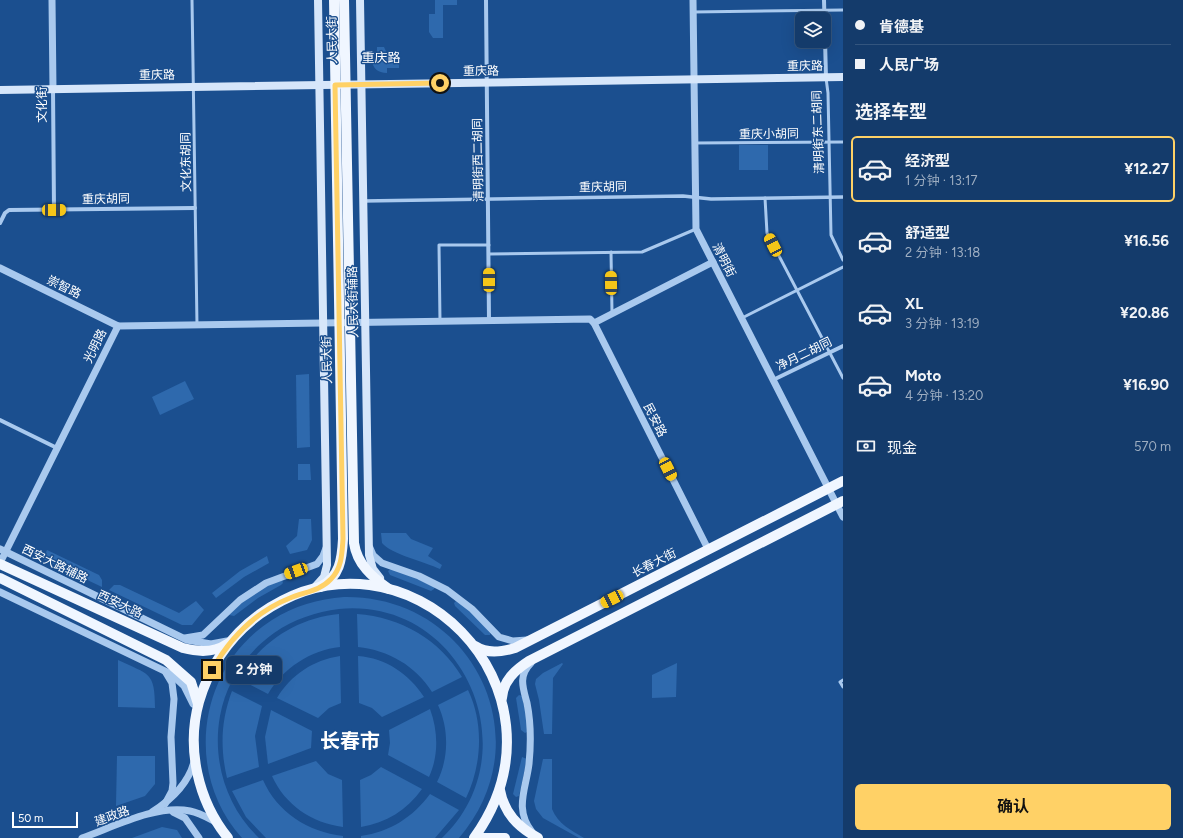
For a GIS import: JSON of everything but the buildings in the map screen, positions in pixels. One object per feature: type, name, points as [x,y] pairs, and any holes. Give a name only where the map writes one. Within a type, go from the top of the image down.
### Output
[{"type":"main road","points":[[312,590],[320,583],[326,572],[318,0]]},
{"type":"main road","name":"人民大街","points":[[312,590],[328,583],[336,573],[342,552],[344,323],[340,85],[334,0]]},
{"type":"main road","name":"人民大街","points":[[340,85],[344,0]]},
{"type":"main road","name":"人民大街辅路","points":[[360,0],[368,540],[369,555],[373,569],[384,583],[395,592]]},
{"type":"main road","name":"重庆路","points":[[0,90],[843,77]]},
{"type":"main road","name":"人民大街","points":[[344,323],[354,543],[357,556],[362,565],[375,579],[395,592]]},
{"type":"main road","name":"长春大街","points":[[474,645],[485,651],[503,651],[531,640],[843,481]]},
{"type":"main road","points":[[502,704],[503,692],[508,680],[517,669],[840,503]]},
{"type":"main road","name":"西安大路","points":[[0,564],[183,648],[193,650],[210,650],[220,648],[232,639]]},
{"type":"main road","points":[[0,578],[166,660],[191,682],[198,707]]},
{"type":"main road","points":[[228,838],[216,822],[202,792],[195,760],[195,720],[198,707],[212,670],[232,639],[266,610],[290,598],[312,590],[357,585],[395,592],[435,610],[456,626],[474,645],[490,670],[502,704],[506,722],[507,749],[500,790],[489,815],[474,838]]},
{"type":"main road","points":[[500,790],[502,801],[509,814],[522,829],[537,837]]},
{"type":"main road","points":[[479,838],[505,838]]},
{"type":"street","name":"文化街","points":[[52,0],[54,210]]},
{"type":"street","name":"清明街西二胡同","points":[[486,0],[489,320]]},
{"type":"street","name":"清明街","points":[[693,0],[696,229],[828,488],[840,503],[843,517]]},
{"type":"street","name":"清明街东二胡同","points":[[824,0],[826,78]]},
{"type":"street","name":"重庆胡同","points":[[363,201],[684,196],[710,199],[843,197]]},
{"type":"street","name":"重庆胡同","points":[[0,223],[5,213],[9,210],[195,208]]},
{"type":"street","points":[[344,323],[585,318],[594,323],[714,262]]},
{"type":"street","name":"崇智路","points":[[0,268],[118,326]]},
{"type":"street","name":"光明路","points":[[0,564],[3,551],[57,448],[118,326],[344,323]]},
{"type":"street","name":"民安路","points":[[594,323],[708,549]]},
{"type":"street","name":"净月二胡同","points":[[774,380],[843,346]]},
{"type":"street","points":[[0,420],[57,448]]},
{"type":"street","points":[[176,635],[184,638],[203,635],[228,610],[253,591],[281,576],[317,564],[324,556],[326,540]]},
{"type":"street","points":[[368,540],[373,555],[382,563],[419,576],[447,590],[472,609],[499,637],[513,641],[531,640]]},
{"type":"street","name":"西安大路辅路","points":[[3,551],[176,635],[194,642],[211,644],[232,639]]},
{"type":"street","points":[[0,592],[161,669],[178,680],[187,690],[193,701],[195,720]]},
{"type":"street","points":[[537,837],[525,822],[521,808],[529,766],[530,740],[529,719],[522,681],[524,671],[538,657]]},
{"type":"street","points":[[161,669],[168,675],[174,692],[171,737],[173,783],[172,791],[166,807]]},
{"type":"street","name":"建政路","points":[[82,838],[166,807],[184,785],[193,768],[195,760]]},
{"type":"street","points":[[166,807],[190,811],[216,822]]},
{"type":"street","points":[[166,807],[185,818],[199,838]]},
{"type":"lane","name":"文化东胡同","points":[[192,0],[197,324]]},
{"type":"lane","points":[[693,12],[843,10]]},
{"type":"lane","name":"清明街东二胡同","points":[[826,78],[828,93],[831,235],[843,260]]},
{"type":"lane","name":"重庆小胡同","points":[[695,143],[843,142]]},
{"type":"lane","points":[[765,198],[767,234],[843,378]]},
{"type":"lane","points":[[489,254],[642,252],[696,229]]},
{"type":"lane","points":[[440,321],[439,245],[489,245]]},
{"type":"lane","points":[[611,252],[612,314]]},
{"type":"lane","points":[[742,318],[843,267]]},
{"type":"lane","points":[[843,680],[840,682],[843,688]]},
{"type":"shaded area","points":[[435,0],[457,0],[457,5],[443,5],[443,38],[433,38],[429,32],[429,14],[435,14]]},
{"type":"shaded area","points":[[377,47],[384,47],[389,58],[399,63],[399,68],[387,68],[387,73],[376,69],[373,65],[372,59],[377,59]]},
{"type":"shaded area","points":[[739,145],[768,145],[768,170],[739,170]]},
{"type":"shaded area","points":[[309,374],[310,447],[297,448],[296,375]]},
{"type":"shaded area","points":[[185,381],[194,399],[160,415],[152,397]]},
{"type":"shaded area","points":[[298,464],[310,464],[311,480],[298,480]]},
{"type":"shaded area","points":[[299,519],[311,519],[312,540],[307,550],[290,554],[286,546],[297,536]]},
{"type":"shaded area","points":[[381,533],[406,533],[411,539],[433,548],[428,556],[442,565],[440,569],[400,554],[386,547],[382,543]]},
{"type":"shaded area","points":[[47,550],[99,575],[102,580],[102,587],[43,559]]},
{"type":"shaded area","points":[[267,556],[269,563],[244,577],[216,598],[212,593],[240,571]]},
{"type":"shaded area","points":[[391,569],[404,572],[435,587],[431,591],[390,575],[388,571]]},
{"type":"shaded area","points":[[282,580],[283,583],[281,585],[258,598],[234,616],[229,615],[253,594]]},
{"type":"shaded area","points":[[114,585],[120,585],[179,613],[196,601],[204,610],[192,625],[182,625],[109,590]]},
{"type":"shaded area","points":[[344,597],[389,603],[428,620],[459,646],[481,680],[494,718],[495,758],[484,799],[459,838],[442,838],[468,803],[481,765],[481,725],[471,687],[450,654],[420,628],[383,612],[339,609],[305,617],[274,633],[246,659],[232,680],[223,703],[218,733],[218,749],[224,782],[230,797],[238,812],[259,838],[242,838],[223,812],[211,783],[206,753],[207,722],[214,692],[228,665],[247,640],[280,615],[306,604],[325,599]]},
{"type":"shaded area","points":[[456,601],[471,611],[490,633],[490,635],[485,635],[455,606],[454,603]]},
{"type":"shaded area","points":[[339,614],[340,647],[308,656],[290,668],[274,685],[268,694],[239,679],[258,654],[281,634],[309,621],[324,616]]},
{"type":"shaded area","points":[[357,614],[389,620],[404,625],[418,633],[442,652],[462,677],[432,692],[418,674],[400,661],[380,652],[358,647]]},
{"type":"shaded area","points":[[340,656],[341,703],[329,708],[318,718],[277,698],[289,682],[304,670],[321,661]]},
{"type":"shaded area","points":[[358,656],[378,660],[396,669],[411,681],[424,697],[382,717],[372,708],[359,703]]},
{"type":"shaded area","points":[[118,660],[148,676],[154,687],[155,708],[118,707]]},
{"type":"shaded area","points":[[562,663],[563,664],[553,678],[552,734],[544,734],[535,684],[536,679],[543,673]]},
{"type":"shaded area","points":[[677,663],[676,697],[652,698],[652,675]]},
{"type":"shaded area","points":[[468,690],[477,716],[479,744],[475,772],[466,798],[437,782],[444,763],[446,744],[446,734],[442,714],[438,705]]},
{"type":"shaded area","points":[[232,691],[262,706],[255,736],[259,767],[227,778],[223,756],[223,734],[228,702]]},
{"type":"shaded area","points":[[519,695],[522,696],[527,719],[527,732],[525,733],[521,730],[516,698]]},
{"type":"shaded area","points":[[430,709],[435,726],[436,752],[429,777],[388,755],[390,743],[389,730]]},
{"type":"shaded area","points":[[271,710],[312,731],[311,748],[268,764],[265,737]]},
{"type":"shaded area","points":[[117,756],[155,756],[155,784],[145,796],[116,806]]},
{"type":"shaded area","points":[[522,757],[527,759],[519,796],[516,797],[513,794]]},
{"type":"shaded area","points":[[543,759],[552,759],[552,809],[561,823],[584,838],[579,838],[543,818],[536,809],[534,801]]},
{"type":"shaded area","points":[[316,761],[328,774],[342,780],[343,827],[332,825],[310,817],[301,811],[284,796],[272,776]]},
{"type":"shaded area","points":[[381,767],[422,789],[403,809],[387,819],[361,827],[360,780],[371,775]]},
{"type":"shaded area","points":[[263,780],[276,802],[285,811],[306,825],[330,834],[343,836],[343,838],[266,838],[246,817],[232,791]]},
{"type":"shaded area","points":[[430,794],[459,810],[435,838],[361,838],[361,836],[382,831],[400,822],[416,810]]},
{"type":"shaded area","points":[[162,827],[177,830],[182,838],[132,838]]},
{"type":"district","name":"重庆路","points":[[381,57]]},
{"type":"district","name":"长春市","points":[[350,741]]},
{"type":"route","points":[[212,670],[218,658],[234,637],[254,618],[277,603],[316,589],[328,583],[340,566],[342,558],[343,539],[335,85],[440,83]]}]
